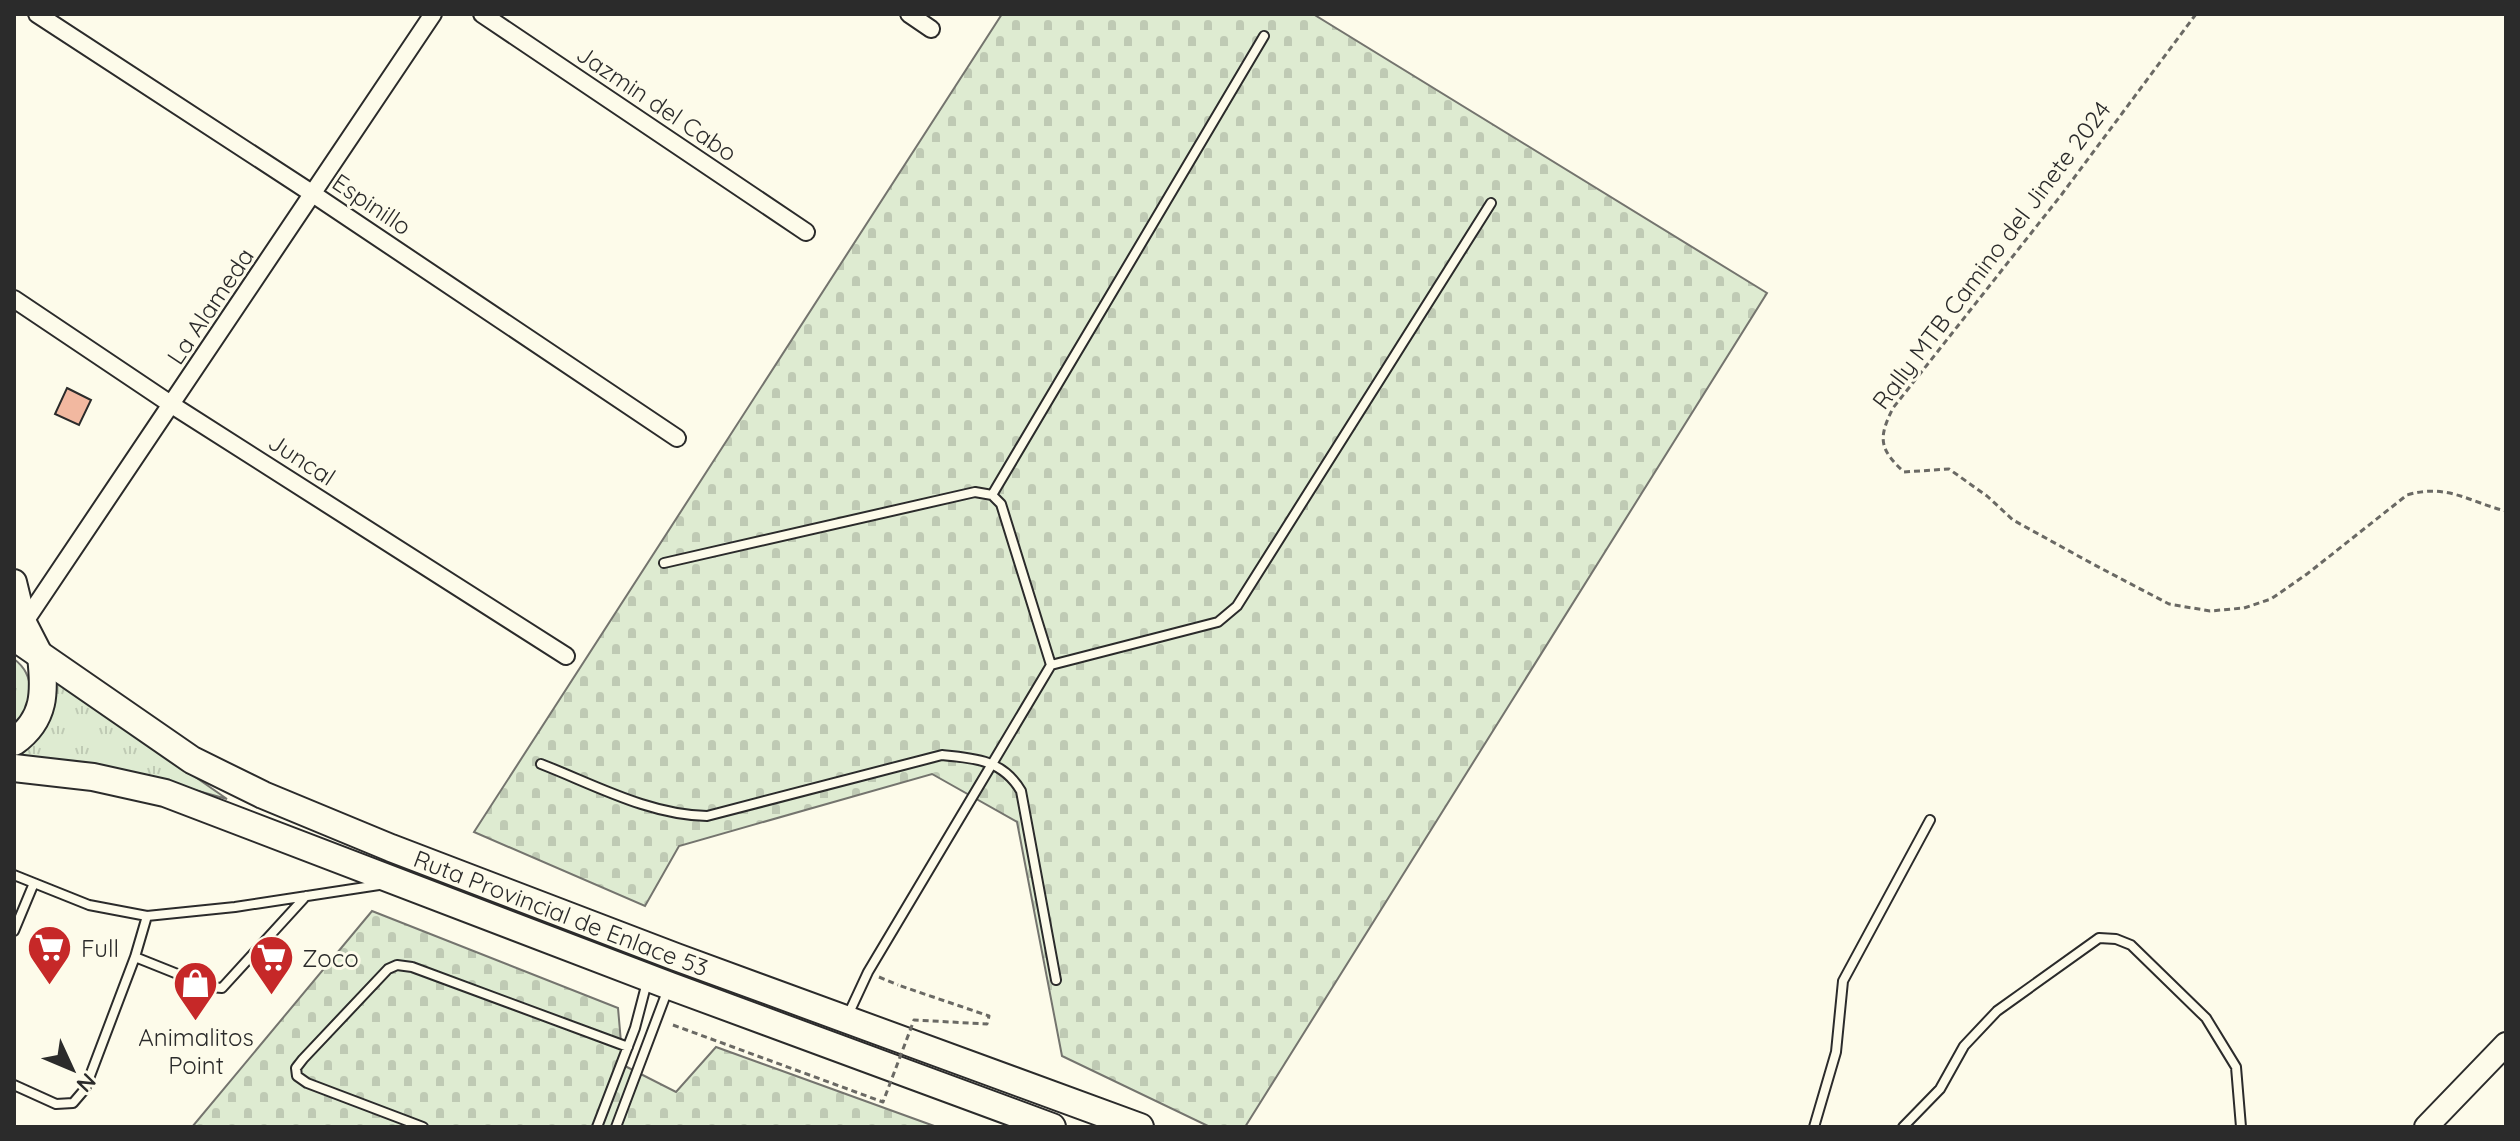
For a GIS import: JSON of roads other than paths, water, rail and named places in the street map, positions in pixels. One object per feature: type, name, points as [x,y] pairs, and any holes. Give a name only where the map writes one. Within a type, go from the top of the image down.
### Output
[{"type":"main road","points":[[14,582],[19,630]]},
{"type":"main road","name":"Ruta Provincial de Enlace 53","points":[[19,630],[41,656],[192,760],[263,795],[662,952],[1140,1127]]},
{"type":"main road","points":[[14,742],[35,719],[45,689],[41,656]]},
{"type":"main road","name":"Ruta Provincial de Enlace 53","points":[[14,768],[93,777],[165,793],[659,982],[1052,1127]]},
{"type":"street","name":"Espinillo","points":[[37,14],[677,438]]},
{"type":"street","name":"La Alameda","points":[[19,630],[433,14]]},
{"type":"street","name":"Jazmin del Cabo","points":[[482,14],[806,232]]},
{"type":"street","points":[[909,14],[931,29]]},
{"type":"street","name":"Juncal","points":[[14,299],[172,405],[566,656]]},
{"type":"street","points":[[2426,1127],[2506,1044]]},
{"type":"lane","points":[[992,495],[1264,36]]},
{"type":"lane","points":[[846,1018],[868,972],[1051,665],[1218,622],[1237,606],[1491,203]]},
{"type":"lane","points":[[664,563],[975,492],[992,495],[1001,504],[1051,665]]},
{"type":"lane","points":[[541,764],[658,811],[682,816],[707,816],[942,755],[972,757],[993,763],[1006,771],[1021,791],[1056,980]]},
{"type":"lane","points":[[1814,1127],[1836,1052],[1843,981],[1930,820]]},
{"type":"lane","points":[[14,875],[89,905],[147,916],[235,907],[399,883]]},
{"type":"lane","points":[[14,931],[34,883]]},
{"type":"lane","points":[[135,957],[210,987],[222,988],[306,896]]},
{"type":"lane","points":[[14,1085],[56,1104],[73,1103],[85,1089],[135,957],[147,916]]},
{"type":"lane","points":[[1903,1127],[1940,1089],[1964,1046],[1997,1011],[2099,938],[2116,939],[2131,945],[2206,1018],[2236,1067],[2241,1127]]},
{"type":"lane","points":[[423,1127],[307,1083],[297,1076],[296,1068],[303,1059],[381,974],[397,965],[412,967],[628,1047]]},
{"type":"lane","points":[[597,1127],[628,1047],[659,982]]},
{"type":"lane","points":[[616,1127],[659,982]]},
{"type":"place","name":"Full","points":[[50,987]]},
{"type":"place","name":"Zoco","points":[[271,997]]},
{"type":"place","name":"Animalitos Point","points":[[196,1022]]}]
